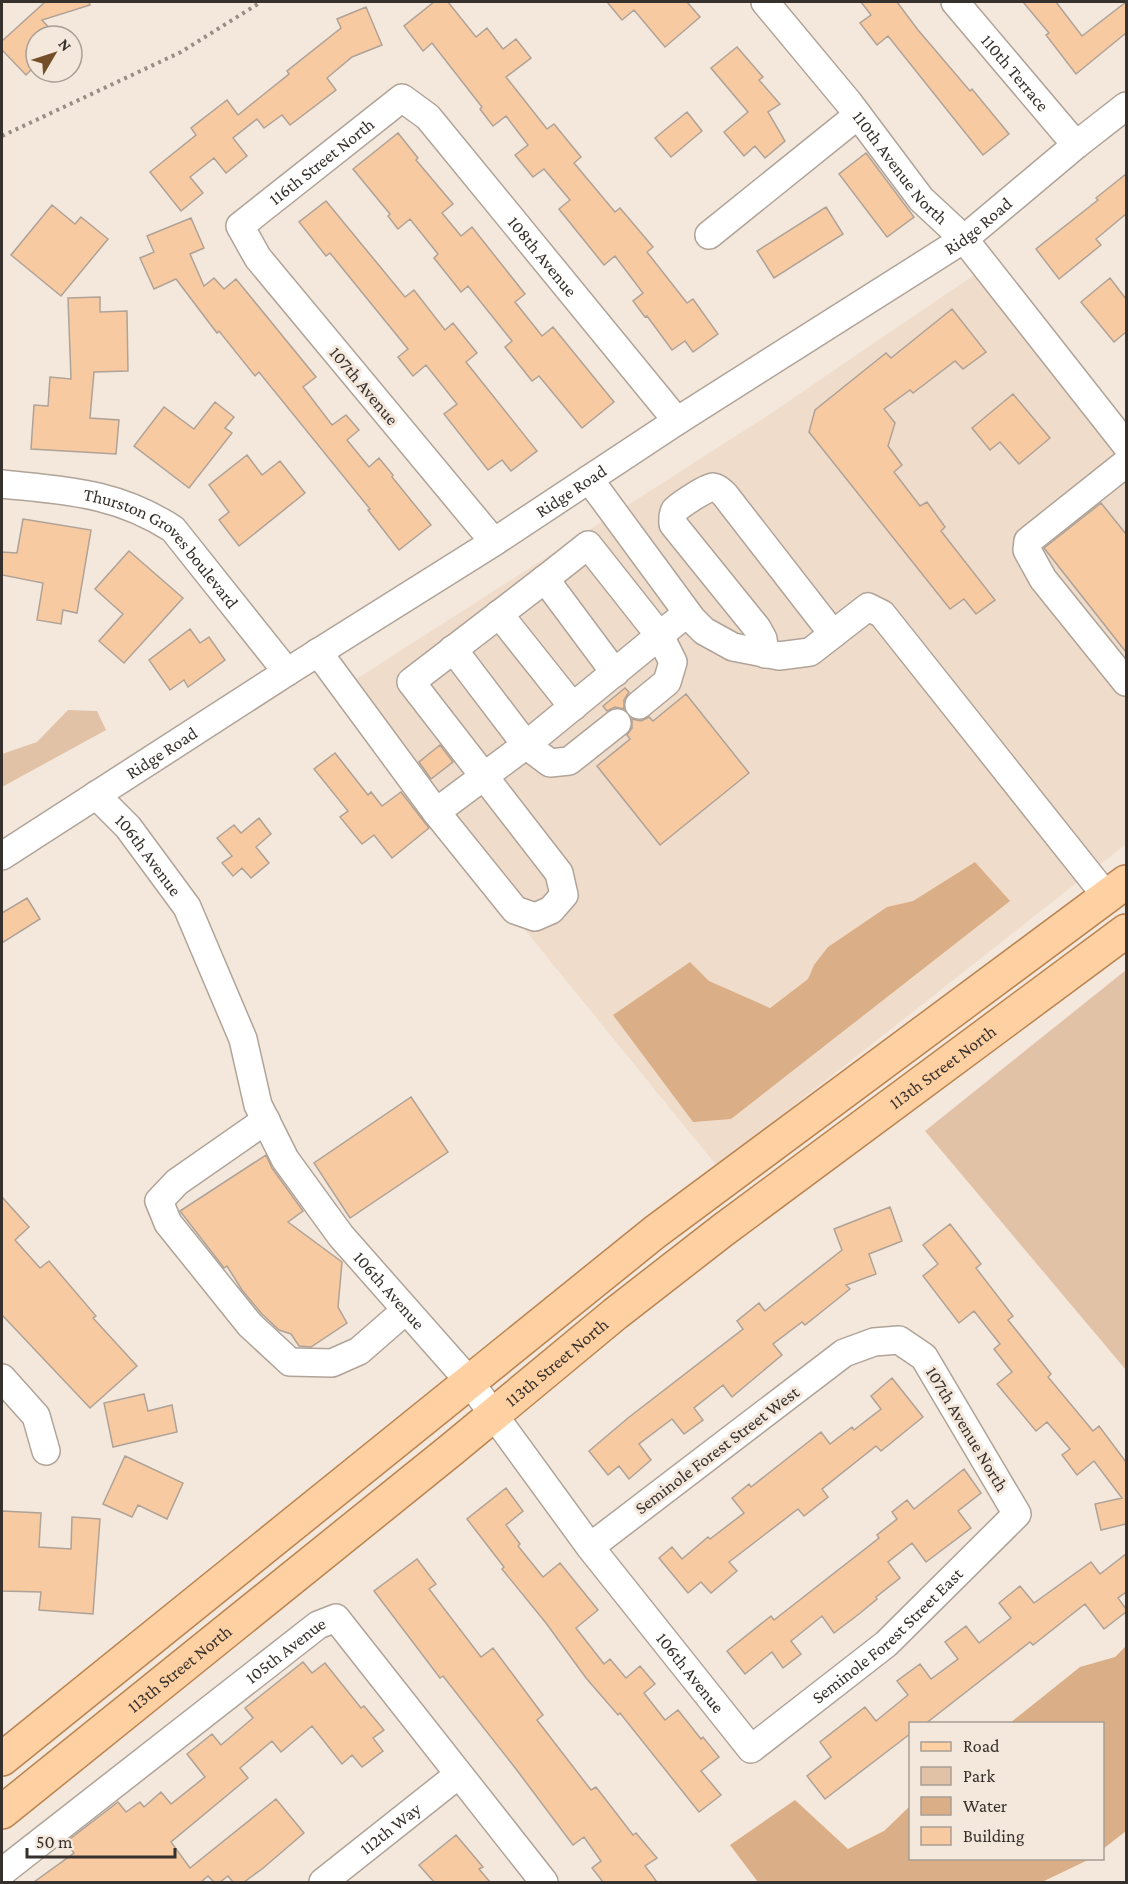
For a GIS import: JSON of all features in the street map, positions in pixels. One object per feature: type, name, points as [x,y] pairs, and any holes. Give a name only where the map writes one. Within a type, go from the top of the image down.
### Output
[{"type":"main road","points":[[2,1759],[656,1232],[1117,890]]},
{"type":"main road","name":"113th Street North","points":[[2,1812],[615,1314],[723,1230],[1126,931]]},
{"type":"street","name":"110th Avenue North","points":[[765,2],[858,115],[921,199],[964,239],[1126,445]]},
{"type":"street","name":"110th Terrace","points":[[955,2],[1076,145]]},
{"type":"street","name":"116th Street North","points":[[240,226],[402,98]]},
{"type":"street","name":"108th Avenue","points":[[402,98],[428,117],[677,421]]},
{"type":"street","name":"Ridge Road","points":[[2,856],[318,652],[494,543],[677,421],[964,239],[1126,106]]},
{"type":"street","points":[[709,235],[858,115]]},
{"type":"street","name":"107th Avenue","points":[[240,226],[258,258],[494,543]]},
{"type":"street","points":[[1126,463],[1028,541],[1027,550],[1043,579],[1126,682]]},
{"type":"street","points":[[589,479],[687,614],[704,631],[733,647],[779,656],[810,652],[868,607],[882,614],[1117,890]]},
{"type":"street","name":"Thurston Groves boulevard","points":[[2,484],[88,494],[123,503],[151,515],[173,529],[287,672]]},
{"type":"street","points":[[765,654],[763,639],[757,628],[673,524],[672,517],[676,510],[712,487],[720,489],[725,495],[833,634]]},
{"type":"street","points":[[318,652],[435,812],[515,910],[535,917],[551,910],[564,896],[559,873],[411,682],[588,545],[660,636],[673,662],[667,682],[639,705]]},
{"type":"street","points":[[545,579],[615,673]]},
{"type":"street","points":[[499,614],[573,707]]},
{"type":"street","points":[[435,812],[526,745],[687,614]]},
{"type":"street","points":[[453,649],[526,745],[550,763],[570,761],[617,723]]},
{"type":"street","name":"106th Avenue","points":[[96,795],[128,827],[187,907],[243,1039],[258,1106],[285,1159],[341,1236],[469,1381],[590,1546],[751,1749]]},
{"type":"street","points":[[266,1120],[177,1182],[159,1201],[168,1223],[250,1325],[290,1362],[332,1363],[359,1351],[406,1310]]},
{"type":"street","name":"107th Avenue North","points":[[844,1353],[874,1341],[899,1340],[924,1357],[1017,1514]]},
{"type":"street","name":"Seminole Forest Street West","points":[[590,1546],[844,1353]]},
{"type":"street","points":[[2,1378],[36,1416],[45,1451]]},
{"type":"street","name":"Seminole Forest Street East","points":[[751,1749],[886,1644],[1017,1514]]},
{"type":"street","name":"105th Avenue","points":[[2,1872],[318,1625],[336,1618],[543,1882]]},
{"type":"street","name":"112th Way","points":[[323,1882],[458,1774]]},
{"type":"path","points":[[2,136],[181,52],[261,2]]},
{"type":"shaded area","points":[[977,273],[1126,463],[1126,844],[717,1166],[333,694],[767,416]],"holes":[[[974,862],[693,1122],[613,1015],[690,962],[709,981],[769,1008],[808,979],[814,965],[887,907],[913,901]]]},
{"type":"green space","points":[[68,710],[97,711],[106,730],[2,787],[2,754],[37,742]]},
{"type":"green space","points":[[1126,970],[1126,1370],[925,1131]]},
{"type":"water","points":[[975,862],[1010,901],[731,1119],[693,1122],[613,1015],[690,962],[709,981],[770,1008],[808,979],[814,965],[828,947],[887,907],[913,901]]},
{"type":"water","points":[[1126,1646],[1126,1831],[1104,1848],[1104,1722],[1011,1722],[1080,1667],[1115,1657]]},
{"type":"water","points":[[795,1800],[848,1849],[884,1831],[909,1807],[909,1860],[1088,1860],[1042,1882],[758,1882],[730,1845]]},
{"type":"building","points":[[45,2],[89,2],[90,5],[42,20],[46,24],[24,24],[24,73],[2,50],[2,41]]},
{"type":"building","points":[[434,2],[448,2],[476,37],[487,28],[503,49],[516,39],[531,58],[506,77],[547,129],[554,124],[581,157],[574,163],[615,212],[620,208],[653,247],[647,252],[687,303],[693,299],[718,334],[693,352],[685,341],[672,350],[633,301],[643,293],[615,256],[604,265],[559,209],[570,200],[544,169],[533,177],[515,155],[528,145],[506,116],[493,126],[480,109],[482,107],[432,43],[423,51],[404,26]]},
{"type":"building","points":[[607,2],[687,2],[700,17],[665,47],[634,10],[622,20]]},
{"type":"building","points":[[861,2],[897,2],[918,30],[1009,134],[983,155],[888,36],[877,45],[860,23],[871,15]]},
{"type":"building","points":[[1023,2],[1056,2],[1082,36],[1126,2],[1126,33],[1076,74],[1046,35],[1049,33]]},
{"type":"building","points":[[366,7],[382,45],[352,57],[327,78],[336,90],[290,125],[282,115],[264,128],[257,119],[233,138],[247,156],[226,173],[214,158],[190,177],[203,193],[181,211],[150,172],[196,135],[191,128],[227,100],[238,115],[289,74],[287,71],[341,28],[337,19]]},
{"type":"building","points":[[737,47],[763,77],[759,80],[780,104],[768,112],[785,141],[765,158],[755,146],[744,156],[724,132],[748,112],[711,68]]},
{"type":"building","points":[[687,112],[702,131],[671,157],[655,138]]},
{"type":"building","points":[[398,133],[418,158],[416,160],[453,204],[442,213],[461,236],[472,227],[525,294],[515,302],[542,336],[553,327],[614,402],[582,428],[539,376],[532,381],[505,347],[512,341],[468,286],[461,292],[434,258],[438,254],[410,219],[398,229],[388,216],[390,214],[353,169]]},
{"type":"building","points":[[866,153],[914,217],[887,237],[839,174]]},
{"type":"building","points":[[1126,174],[1126,214],[1096,239],[1101,245],[1059,279],[1036,249],[1098,200],[1096,198]]},
{"type":"building","points":[[326,201],[405,297],[414,290],[445,330],[453,323],[477,353],[466,362],[537,451],[511,471],[502,460],[488,470],[444,414],[457,404],[426,365],[413,376],[398,357],[408,349],[330,253],[326,256],[299,222]]},
{"type":"building","points":[[52,205],[75,224],[81,217],[108,239],[61,296],[11,255]]},
{"type":"building","points":[[826,207],[843,234],[774,278],[757,251]]},
{"type":"building","points":[[191,218],[204,248],[190,254],[204,286],[214,278],[224,289],[236,279],[316,377],[303,387],[332,425],[346,415],[359,430],[347,440],[369,467],[379,458],[431,525],[399,550],[368,510],[370,509],[259,372],[255,376],[219,331],[217,333],[176,279],[154,289],[140,258],[154,252],[147,236]]},
{"type":"building","points":[[1110,278],[1126,299],[1126,332],[1114,342],[1081,302]]},
{"type":"building","points":[[100,297],[100,312],[127,311],[128,371],[94,372],[90,418],[119,420],[116,454],[31,449],[34,405],[48,406],[50,377],[71,379],[68,298]]},
{"type":"building","points":[[952,309],[986,352],[963,369],[955,361],[913,393],[910,390],[884,409],[895,423],[888,446],[902,465],[894,472],[920,506],[927,502],[945,527],[941,531],[995,600],[976,614],[964,599],[950,609],[809,432],[815,410],[886,353],[891,358]]},
{"type":"building","points":[[1013,394],[1050,438],[1019,464],[1000,442],[990,450],[972,428]]},
{"type":"building","points":[[215,402],[234,417],[225,428],[232,433],[189,488],[134,446],[164,407],[194,429]]},
{"type":"building","points":[[247,455],[262,475],[280,461],[305,493],[239,546],[219,520],[229,512],[209,485]]},
{"type":"building","points":[[1101,503],[1126,534],[1126,652],[1044,548]]},
{"type":"building","points":[[23,519],[91,530],[77,613],[63,610],[61,624],[37,620],[43,583],[2,575],[2,552],[17,553]]},
{"type":"building","points":[[129,551],[183,598],[124,663],[99,641],[123,614],[95,589]]},
{"type":"building","points":[[190,629],[200,643],[209,637],[225,660],[188,687],[184,680],[170,690],[149,660]]},
{"type":"building","points":[[625,688],[629,692],[624,700],[624,709],[615,707],[607,711],[603,706]]},
{"type":"building","points":[[686,694],[749,773],[660,845],[597,766],[630,739],[627,735],[632,728],[632,719],[641,721],[649,717],[653,721]]},
{"type":"building","points":[[440,745],[453,762],[431,779],[419,762]]},
{"type":"building","points":[[335,753],[368,795],[371,792],[382,806],[401,792],[429,828],[392,858],[374,835],[362,844],[340,817],[348,811],[314,769]]},
{"type":"building","points":[[259,818],[271,834],[256,847],[269,863],[251,878],[242,868],[233,876],[222,863],[232,856],[217,838],[234,825],[241,833]]},
{"type":"building","points":[[27,898],[40,919],[2,943],[2,913]]},
{"type":"building","points":[[411,1097],[448,1152],[350,1218],[314,1163]]},
{"type":"building","points":[[266,1155],[272,1168],[303,1211],[288,1222],[342,1262],[338,1307],[347,1323],[311,1347],[299,1346],[291,1334],[279,1330],[262,1314],[242,1290],[227,1266],[224,1268],[180,1211]]},
{"type":"building","points":[[2,1197],[29,1227],[15,1240],[40,1268],[49,1261],[96,1316],[93,1318],[137,1366],[90,1408],[2,1315]]},
{"type":"building","points":[[890,1207],[902,1241],[869,1254],[876,1274],[846,1285],[850,1289],[805,1325],[802,1322],[773,1344],[782,1355],[732,1397],[723,1385],[694,1408],[703,1420],[684,1434],[672,1419],[639,1444],[651,1460],[629,1479],[619,1466],[608,1475],[589,1451],[743,1329],[737,1321],[759,1303],[765,1311],[842,1250],[834,1229]]},
{"type":"building","points":[[950,1224],[981,1264],[976,1268],[1013,1316],[1008,1320],[1051,1374],[1048,1377],[1093,1431],[1099,1426],[1126,1462],[1126,1524],[1101,1530],[1095,1504],[1122,1498],[1094,1461],[1077,1475],[1062,1455],[1070,1449],[1047,1422],[1036,1431],[997,1384],[1012,1372],[994,1349],[1000,1344],[974,1311],[959,1323],[923,1276],[938,1264],[923,1245]]},
{"type":"building","points":[[892,1378],[923,1417],[881,1451],[876,1446],[822,1489],[828,1497],[804,1516],[798,1509],[729,1562],[737,1571],[711,1593],[701,1582],[688,1593],[659,1558],[672,1547],[682,1559],[708,1537],[710,1539],[744,1513],[732,1498],[749,1484],[751,1487],[821,1432],[830,1444],[852,1427],[854,1430],[881,1409],[871,1396]]},
{"type":"building","points":[[144,1394],[148,1411],[172,1405],[177,1432],[113,1447],[104,1403]]},
{"type":"building","points":[[125,1456],[183,1483],[167,1519],[138,1505],[132,1517],[103,1504]]},
{"type":"building","points":[[964,1469],[981,1493],[958,1511],[971,1528],[926,1562],[912,1543],[888,1562],[900,1578],[859,1614],[834,1633],[822,1616],[791,1641],[801,1654],[783,1668],[772,1652],[745,1674],[727,1651],[771,1616],[774,1620],[879,1538],[877,1535],[897,1519],[892,1512],[907,1500],[914,1509]]},
{"type":"building","points":[[506,1488],[523,1511],[506,1525],[520,1544],[518,1546],[543,1577],[560,1563],[598,1610],[576,1628],[604,1664],[610,1659],[626,1678],[640,1666],[655,1684],[644,1693],[665,1720],[678,1710],[719,1757],[701,1771],[721,1795],[699,1812],[620,1713],[618,1715],[586,1678],[546,1623],[502,1569],[504,1567],[467,1519]]},
{"type":"building","points":[[2,1511],[41,1513],[39,1547],[71,1549],[72,1517],[100,1519],[93,1614],[39,1610],[41,1592],[2,1591]]},
{"type":"building","points":[[1126,1554],[1126,1592],[1118,1598],[1126,1612],[1104,1629],[1085,1604],[1033,1645],[1030,1642],[928,1722],[909,1722],[909,1735],[825,1799],[807,1776],[831,1757],[820,1742],[865,1707],[876,1721],[908,1695],[897,1681],[920,1664],[931,1679],[958,1659],[945,1642],[966,1626],[979,1643],[1011,1618],[999,1603],[1020,1586],[1034,1603],[1091,1562],[1100,1574]]},
{"type":"building","points":[[417,1559],[436,1584],[429,1589],[481,1657],[493,1648],[543,1715],[537,1720],[591,1790],[596,1787],[633,1835],[636,1833],[657,1858],[645,1866],[657,1882],[603,1882],[592,1868],[601,1861],[584,1837],[573,1845],[516,1769],[443,1676],[440,1678],[374,1591]]},
{"type":"building","points":[[303,1662],[312,1673],[325,1663],[361,1708],[364,1706],[384,1730],[373,1738],[383,1751],[362,1767],[352,1755],[342,1764],[312,1726],[281,1752],[272,1741],[240,1768],[248,1778],[171,1842],[190,1868],[276,1799],[304,1833],[262,1869],[244,1882],[233,1882],[228,1876],[220,1882],[214,1882],[208,1876],[201,1882],[34,1882],[74,1853],[66,1842],[118,1802],[126,1812],[140,1802],[144,1807],[161,1792],[171,1804],[205,1777],[187,1754],[212,1734],[221,1745],[253,1718],[245,1708]]},
{"type":"building","points":[[456,1835],[483,1867],[479,1869],[490,1882],[434,1882],[419,1865]]}]
